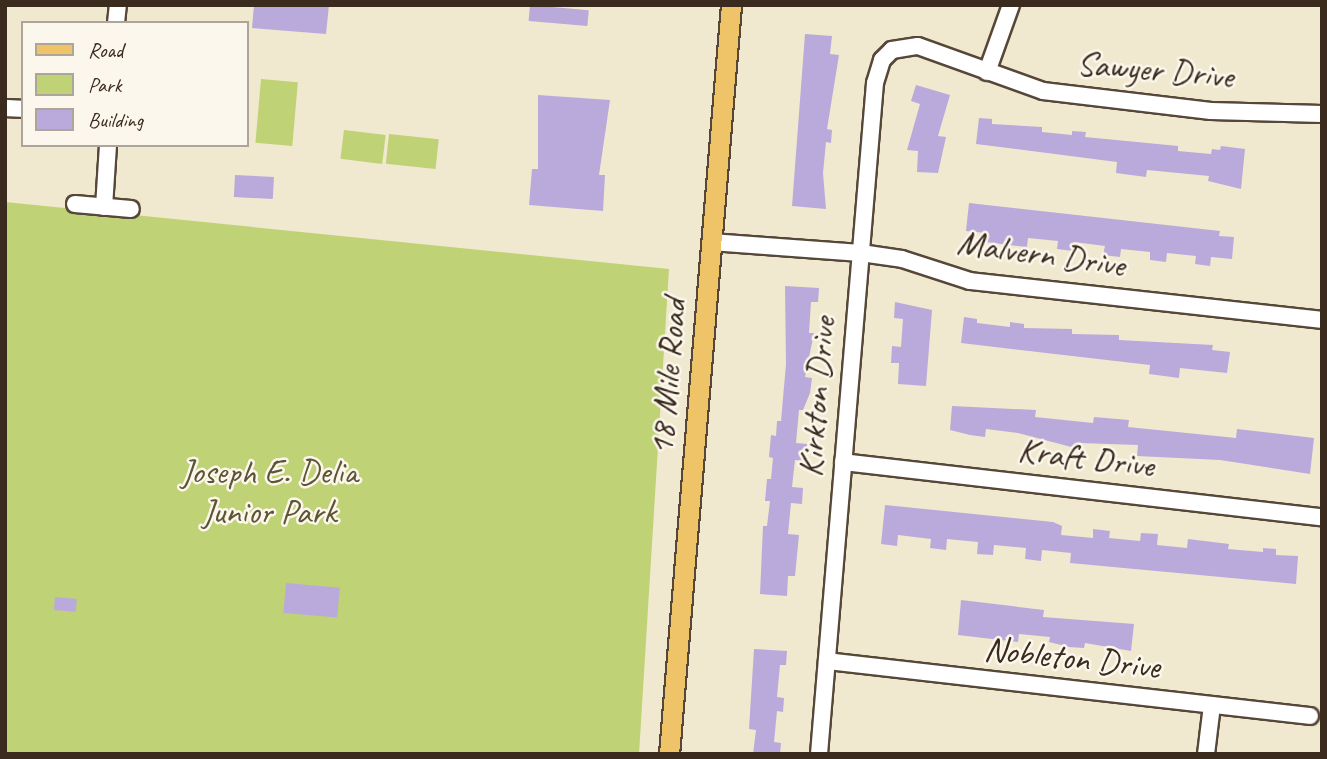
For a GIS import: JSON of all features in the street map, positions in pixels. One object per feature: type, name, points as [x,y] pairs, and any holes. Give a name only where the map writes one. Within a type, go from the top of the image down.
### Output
[{"type":"main road","name":"18 Mile Road","points":[[669,754],[731,5]]},
{"type":"street","points":[[987,72],[1011,5]]},
{"type":"street","name":"Sawyer Drive","points":[[892,50],[918,46],[1057,94],[1211,111],[1322,114]]},
{"type":"street","name":"Kirkton Drive","points":[[819,754],[875,83],[883,60],[892,50]]},
{"type":"street","points":[[104,207],[108,147]]},
{"type":"street","points":[[75,204],[131,209]]},
{"type":"street","name":"Malvern Drive","points":[[711,242],[861,253],[902,259],[970,281],[1322,320]]},
{"type":"street","name":"Kraft Drive","points":[[843,463],[1322,517]]},
{"type":"street","name":"Nobleton Drive","points":[[827,662],[1310,716]]},
{"type":"street","points":[[1206,754],[1212,705]]},
{"type":"green space","points":[[261,79],[298,82],[292,146],[255,143]]},
{"type":"green space","points":[[344,130],[386,135],[382,164],[340,159]]},
{"type":"green space","points":[[389,134],[439,139],[436,169],[386,164]]},
{"type":"green space","name":"Joseph E. Delia Junior Park","points":[[5,202],[669,269],[639,754],[5,754]]},
{"type":"building","points":[[254,5],[329,5],[326,34],[252,28]]},
{"type":"building","points":[[530,5],[589,10],[587,26],[529,21]]},
{"type":"building","points":[[805,34],[832,36],[830,54],[839,55],[827,129],[832,130],[831,143],[826,142],[823,173],[826,209],[792,206]]},
{"type":"building","points":[[916,85],[950,95],[938,136],[946,137],[938,173],[917,172],[918,151],[907,150],[920,104],[911,101]]},
{"type":"building","points":[[538,95],[610,100],[599,175],[605,175],[603,211],[529,205],[532,169],[538,169]]},
{"type":"building","points":[[979,118],[992,119],[992,124],[1042,127],[1042,132],[1072,135],[1072,131],[1086,132],[1085,137],[1178,146],[1178,151],[1211,154],[1212,149],[1220,150],[1221,146],[1245,149],[1241,189],[1208,181],[1209,176],[1147,170],[1146,177],[1116,173],[1117,162],[976,144]]},
{"type":"building","points":[[235,175],[274,177],[273,199],[234,197]]},
{"type":"building","points":[[969,203],[1220,231],[1219,236],[1234,237],[1232,259],[1211,257],[1210,266],[1195,264],[1196,256],[1167,253],[1166,262],[1150,260],[1150,252],[1121,249],[1120,257],[1103,255],[1105,246],[1074,242],[1073,251],[1057,249],[1058,241],[1028,238],[1027,247],[985,242],[986,233],[966,231]]},
{"type":"building","points":[[785,286],[819,288],[818,302],[811,302],[809,333],[814,333],[805,377],[812,378],[810,393],[803,410],[799,410],[796,443],[807,444],[806,461],[795,460],[792,487],[803,488],[802,504],[791,503],[788,534],[799,535],[795,576],[788,576],[787,596],[760,594],[763,526],[767,526],[770,501],[765,501],[767,479],[771,479],[773,458],[769,457],[771,435],[776,436],[777,421],[781,421],[786,364]]},
{"type":"building","points":[[895,302],[932,310],[926,386],[898,384],[899,363],[891,363],[892,346],[901,347],[903,319],[894,318]]},
{"type":"building","points":[[964,317],[977,319],[977,323],[1010,327],[1010,322],[1024,324],[1024,328],[1072,329],[1072,334],[1119,335],[1119,340],[1213,345],[1212,350],[1230,352],[1227,373],[1180,368],[1179,378],[1149,374],[1150,365],[961,343]]},
{"type":"building","points":[[952,406],[1036,410],[1035,417],[1093,423],[1094,417],[1129,420],[1128,427],[1236,438],[1237,429],[1314,438],[1310,474],[1220,460],[1137,456],[1138,445],[1080,443],[1079,449],[1018,433],[986,429],[985,437],[970,435],[950,430]]},
{"type":"building","points":[[885,505],[1053,522],[1062,526],[1061,535],[1093,538],[1093,529],[1110,531],[1109,538],[1140,541],[1141,533],[1158,534],[1157,545],[1187,548],[1188,539],[1229,544],[1228,549],[1263,552],[1263,548],[1276,549],[1276,555],[1298,556],[1296,584],[1070,563],[1071,553],[1042,550],[1041,561],[1025,559],[1026,548],[994,545],[993,555],[977,554],[978,542],[947,539],[946,550],[930,548],[931,539],[898,535],[897,546],[881,544]]},
{"type":"building","points":[[286,583],[340,588],[337,618],[283,613]]},
{"type":"building","points":[[55,597],[77,599],[76,612],[54,610]]},
{"type":"building","points":[[961,600],[1044,610],[1043,617],[1134,624],[1131,651],[1085,643],[1084,648],[1069,647],[1049,642],[1050,637],[1019,634],[1018,642],[958,635]]},
{"type":"building","points":[[754,649],[787,651],[786,665],[780,665],[777,697],[784,698],[783,712],[777,711],[774,742],[781,743],[780,754],[753,754],[756,730],[749,729]]}]
